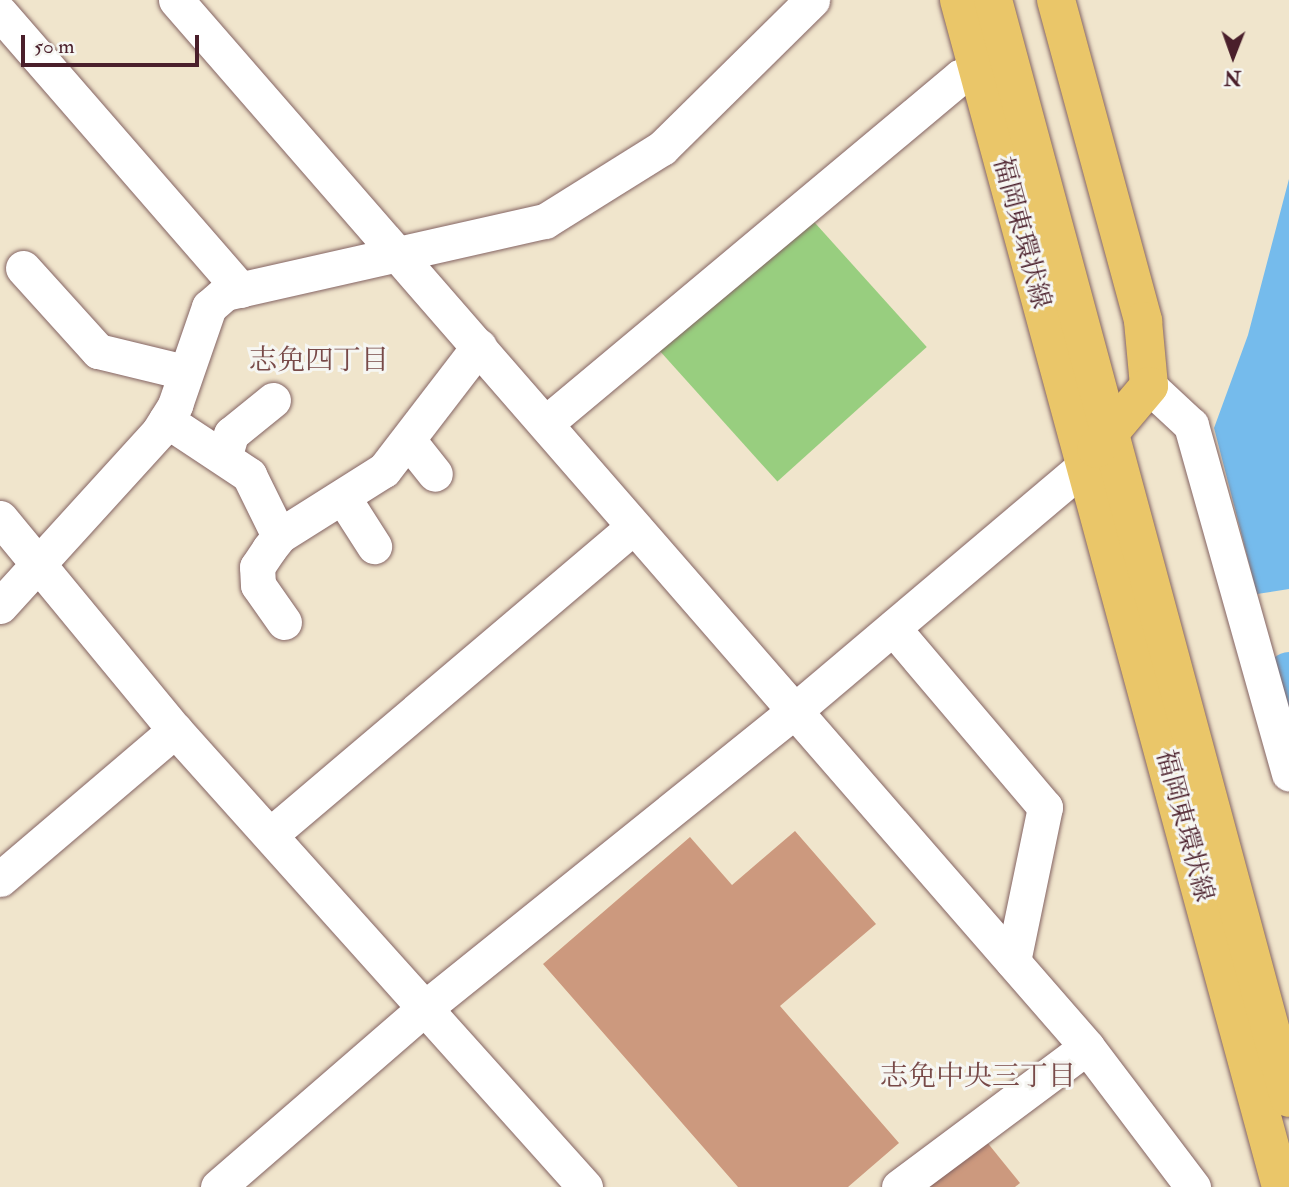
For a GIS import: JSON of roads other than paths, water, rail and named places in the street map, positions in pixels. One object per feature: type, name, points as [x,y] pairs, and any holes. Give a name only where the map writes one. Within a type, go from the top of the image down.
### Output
[{"type":"main road","name":"福岡東環状線","points":[[959,0],[1083,467],[1281,1187]]},
{"type":"main road","name":"福岡東環状線","points":[[993,0],[1289,1098]]},
{"type":"main road","points":[[1056,0],[1143,321],[1149,386],[1108,432],[1083,467]]},
{"type":"street","points":[[0,606],[166,420],[209,307],[241,290],[401,256],[545,221],[589,198],[662,148],[812,0]]},
{"type":"street","points":[[186,4],[546,423],[632,528],[1087,1047],[1194,1187]]},
{"type":"street","points":[[0,13],[241,290]]},
{"type":"street","points":[[546,423],[960,77],[978,71]]},
{"type":"street","points":[[23,268],[98,351],[185,372]]},
{"type":"street","points":[[284,622],[258,585],[257,567],[279,536],[344,499],[384,470],[479,346]]},
{"type":"street","points":[[1149,386],[1191,425],[1289,774]]},
{"type":"street","points":[[225,455],[231,434],[273,400]]},
{"type":"street","points":[[166,420],[225,455],[249,475],[279,536]]},
{"type":"street","points":[[408,440],[435,474]]},
{"type":"street","points":[[218,1187],[425,1008],[793,712],[1083,467]]},
{"type":"street","points":[[344,499],[374,545]]},
{"type":"street","points":[[0,519],[175,730],[585,1187]]},
{"type":"street","points":[[270,835],[632,528]]},
{"type":"street","points":[[893,628],[1045,807],[1013,962]]},
{"type":"street","points":[[0,879],[175,730]]},
{"type":"street","points":[[899,1187],[1087,1047]]},
{"type":"water","points":[[1289,179],[1289,589],[1257,594],[1214,428],[1248,335]]},
{"type":"waterway","points":[[1289,674],[1289,690]]},
{"type":"district","name":"志免四丁目","points":[[319,361]]},
{"type":"district","name":"志免中央三丁目","points":[[978,1077]]}]
